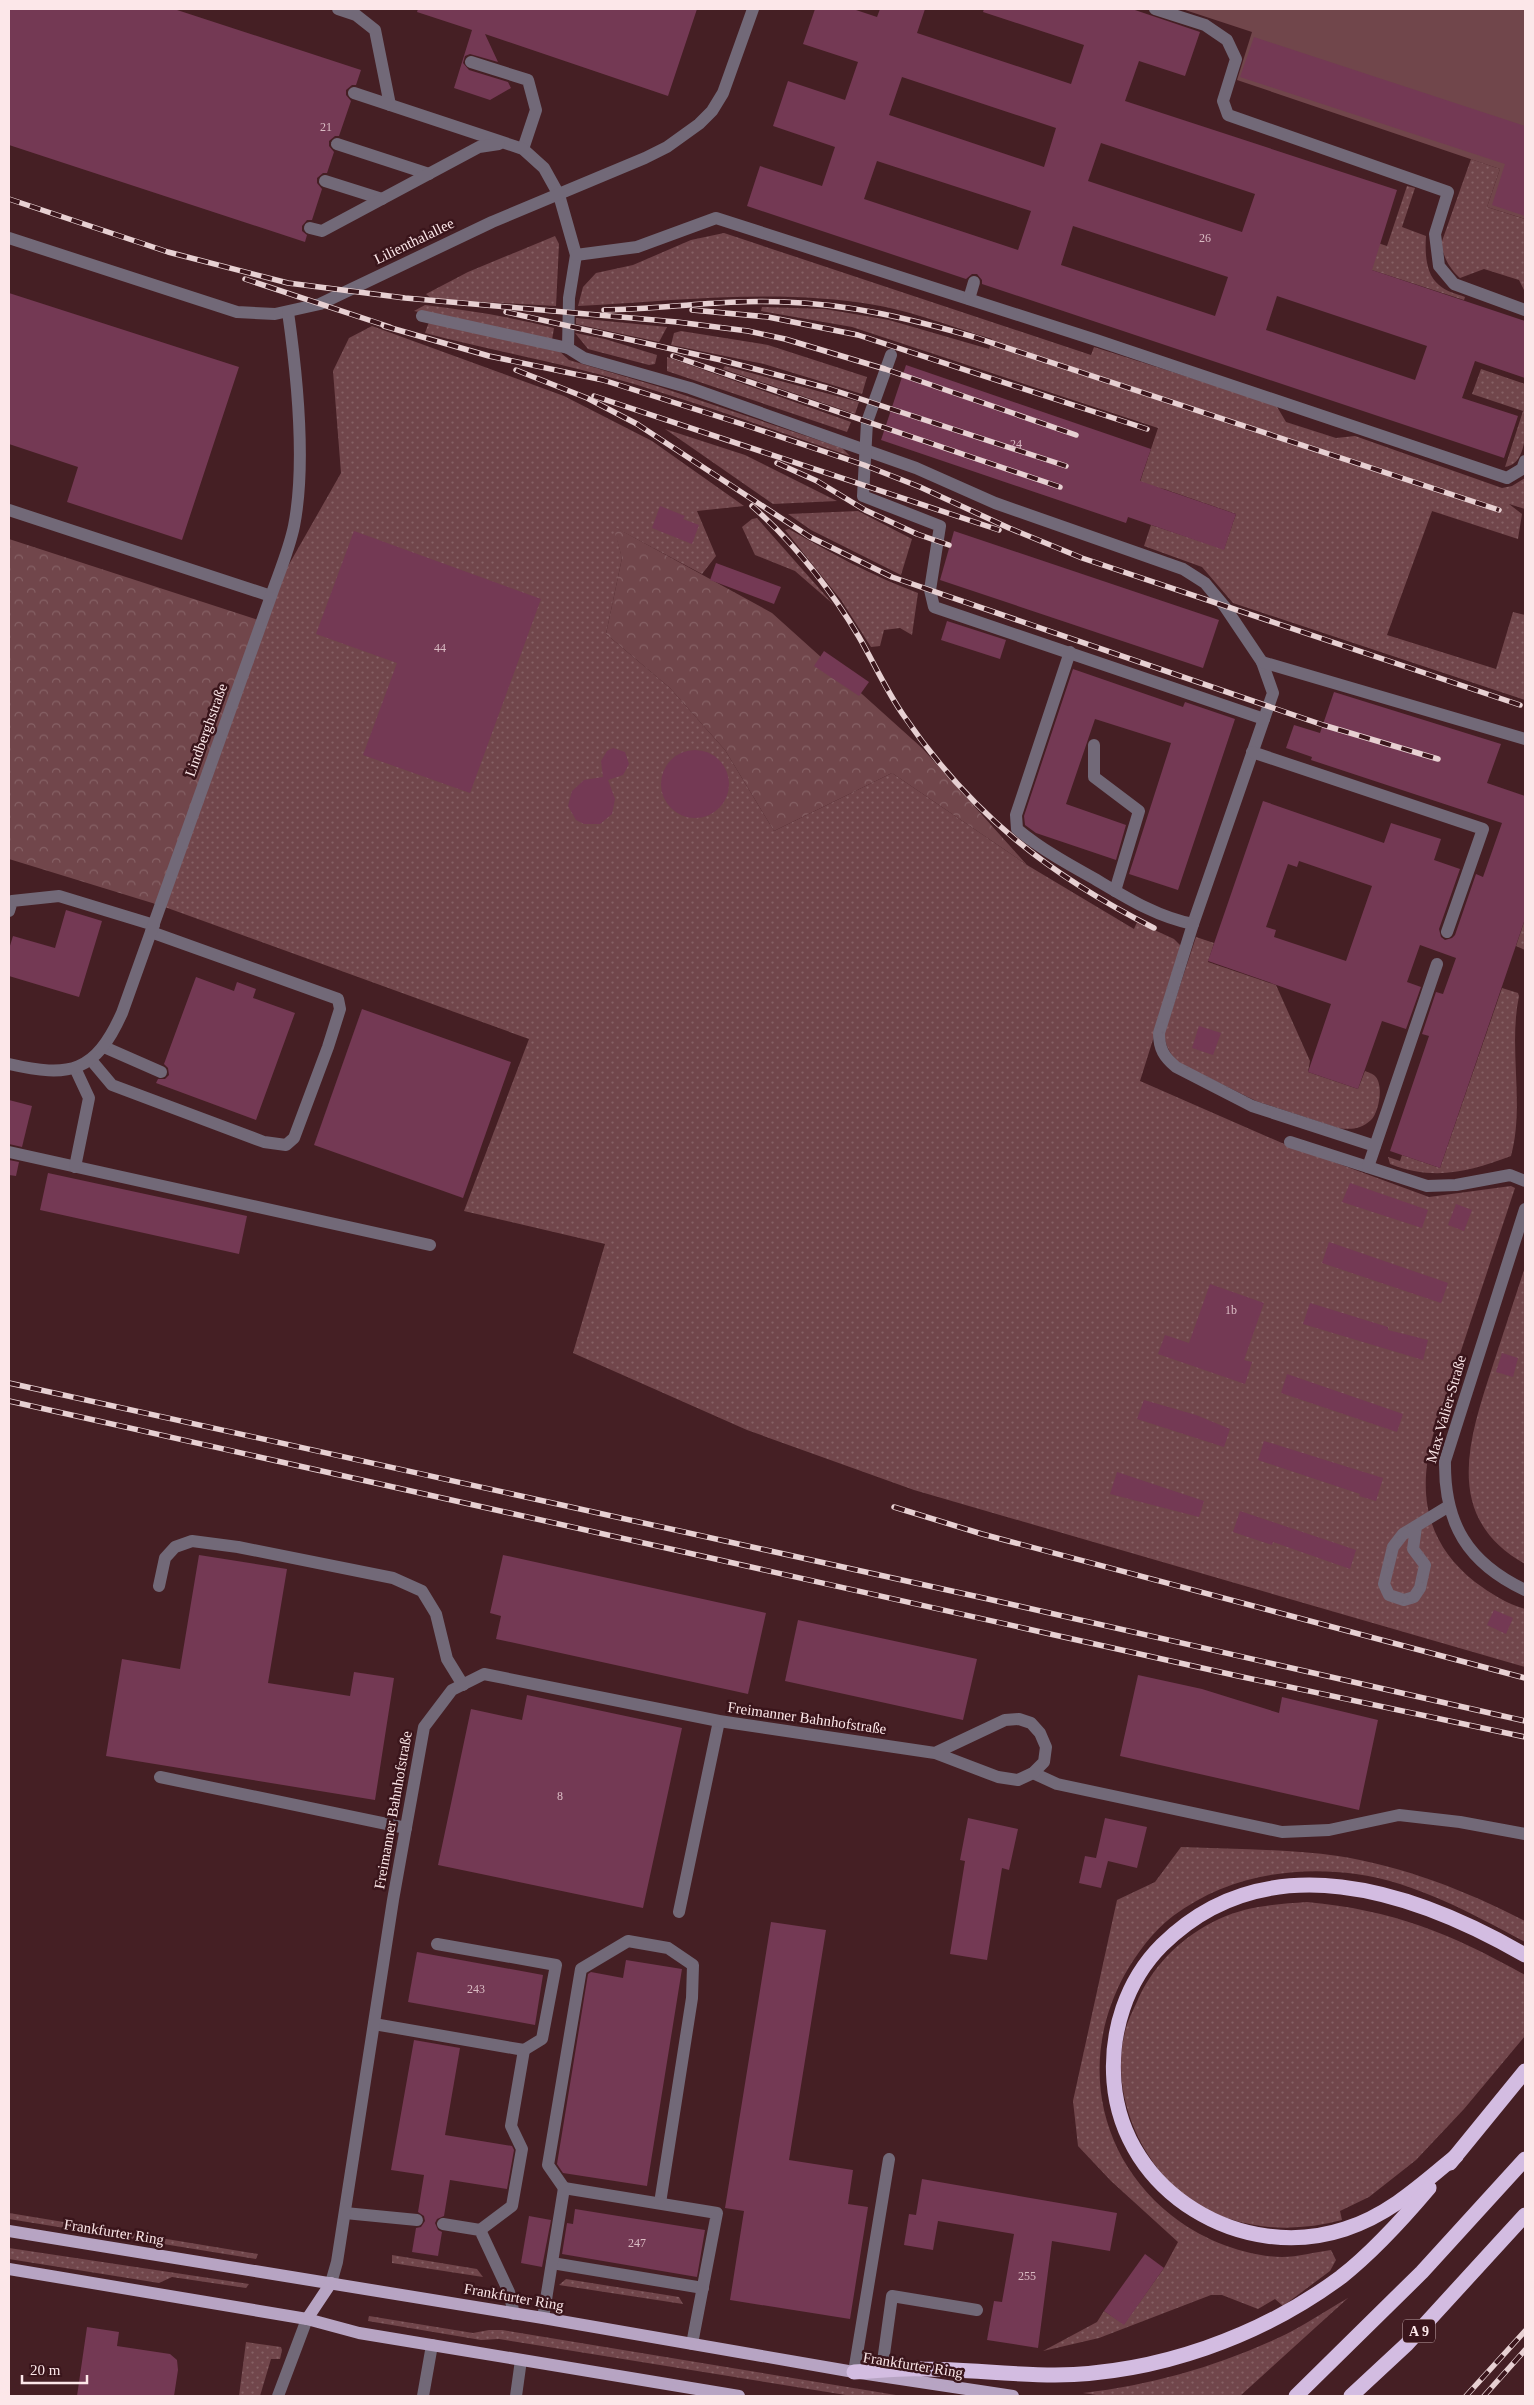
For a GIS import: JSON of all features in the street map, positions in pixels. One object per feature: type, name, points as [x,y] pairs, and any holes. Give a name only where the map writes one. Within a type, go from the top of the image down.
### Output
[{"type":"highway","points":[[1456,2156],[1409,2196],[1381,2214],[1331,2233],[1305,2237],[1266,2236],[1241,2232],[1209,2219],[1181,2202],[1163,2186],[1144,2163],[1128,2135],[1114,2085],[1116,2032],[1123,2008],[1135,1982],[1154,1953],[1192,1919],[1243,1895],[1288,1886],[1347,1887],[1412,1902],[1484,1932],[1525,1955]]},
{"type":"highway","points":[[854,2372],[881,2373],[921,2368],[1055,2375],[1103,2371],[1180,2355],[1248,2331],[1313,2296],[1342,2276],[1392,2230],[1456,2156],[1525,2070]]},
{"type":"highway","name":"A 9","points":[[1296,2396],[1422,2272],[1525,2158]]},
{"type":"highway","name":"A 9","points":[[1352,2396],[1407,2344],[1525,2215]]},
{"type":"main road","name":"Frankfurter Ring","points":[[9,2231],[543,2318],[854,2372]]},
{"type":"main road","points":[[9,2269],[307,2319],[359,2333],[521,2360],[694,2393],[739,2396]]},
{"type":"main road","points":[[307,2319],[331,2283]]},
{"type":"main road","name":"Frankfurter Ring","points":[[881,2373],[1013,2396]]},
{"type":"street","points":[[338,9],[356,15],[374,30],[390,105]]},
{"type":"street","name":"Lilienthalallee","points":[[9,238],[237,312],[261,314],[288,312],[320,304],[336,298],[438,246],[645,158],[684,136],[712,111],[723,93],[753,9]]},
{"type":"street","points":[[1155,9],[1205,25],[1227,40],[1236,59],[1223,101],[1228,115],[1448,192],[1435,234],[1439,266],[1454,284],[1525,310]]},
{"type":"street","points":[[471,62],[528,80],[536,110],[517,147]]},
{"type":"street","points":[[354,93],[517,147],[544,168],[559,195],[576,255],[569,298],[568,348]]},
{"type":"street","points":[[310,228],[322,231],[479,146],[495,143],[517,147]]},
{"type":"street","points":[[337,144],[428,174]]},
{"type":"street","points":[[325,181],[382,199]]},
{"type":"street","points":[[576,255],[637,247],[716,218],[969,299],[1507,478],[1522,469],[1525,461]]},
{"type":"street","points":[[969,299],[974,282]]},
{"type":"street","name":"Lindberghstraße","points":[[9,1064],[54,1072],[75,1068],[91,1060],[104,1047],[122,1013],[294,527],[298,448],[296,391],[288,312]]},
{"type":"street","points":[[422,316],[568,348],[584,358],[690,388],[916,468],[995,503],[1183,568],[1206,583],[1225,606],[1262,662],[1273,693],[1193,924],[1159,1033],[1159,1046],[1165,1058],[1176,1067],[1252,1106],[1375,1146]]},
{"type":"street","points":[[891,355],[867,422],[863,496],[940,526],[930,590],[934,607],[1264,718]]},
{"type":"street","points":[[9,510],[271,596]]},
{"type":"street","points":[[1070,652],[1016,815],[1017,829],[1039,847],[1145,908],[1177,921],[1193,924]]},
{"type":"street","points":[[1262,662],[1525,739]]},
{"type":"street","points":[[1094,745],[1094,777],[1139,811],[1115,891]]},
{"type":"street","points":[[1252,752],[1483,829],[1447,932]]},
{"type":"street","points":[[9,912],[12,901],[59,896],[152,929],[338,1000],[340,1009],[328,1047],[294,1138],[286,1145],[264,1142],[112,1084],[91,1060]]},
{"type":"street","points":[[1368,1167],[1437,964]]},
{"type":"street","points":[[104,1047],[161,1072]]},
{"type":"street","points":[[75,1068],[89,1098],[75,1167]]},
{"type":"street","points":[[1290,1142],[1427,1186],[1456,1185],[1510,1175],[1525,1182]]},
{"type":"street","points":[[9,1152],[430,1245]]},
{"type":"street","name":"Max-Valier-Straße","points":[[1525,1209],[1445,1461],[1445,1486],[1449,1506],[1462,1538],[1480,1561],[1503,1579],[1525,1590]]},
{"type":"street","points":[[1416,1527],[1414,1548],[1425,1565],[1424,1575],[1414,1597],[1404,1600],[1389,1595],[1384,1584],[1393,1547],[1403,1534],[1449,1506]]},
{"type":"street","points":[[159,1586],[165,1558],[175,1547],[192,1541],[238,1547],[392,1578],[422,1590],[436,1614],[448,1659],[463,1685]]},
{"type":"street","name":"Freimanner Bahnhofstraße","points":[[331,2283],[337,2262],[374,2024],[424,1727],[452,1690],[484,1674],[719,1722],[935,1753],[998,1778],[1018,1780],[1033,1773]]},
{"type":"street","points":[[935,1753],[1005,1720],[1019,1719],[1031,1723],[1040,1733],[1046,1747],[1044,1762],[1033,1773],[1057,1784],[1282,1832],[1329,1830],[1399,1816],[1460,1822],[1525,1834]]},
{"type":"street","points":[[678,1912],[719,1722]]},
{"type":"street","points":[[160,1777],[406,1828]]},
{"type":"street","points":[[543,2318],[564,2188],[548,2165],[581,1970],[628,1942],[668,1948],[693,1965],[692,1998],[660,2203]]},
{"type":"street","points":[[374,2024],[524,2050],[542,2039],[556,1965],[437,1944]]},
{"type":"street","points":[[443,2224],[480,2230],[512,2206],[522,2149],[511,2126],[524,2050]]},
{"type":"street","points":[[854,2372],[889,2159]]},
{"type":"street","points":[[564,2188],[717,2214],[692,2344]]},
{"type":"street","points":[[345,2213],[417,2220]]},
{"type":"street","points":[[480,2230],[509,2292],[514,2314]]},
{"type":"street","points":[[552,2263],[702,2288]]},
{"type":"street","points":[[881,2373],[892,2296],[977,2310]]},
{"type":"street","points":[[278,2396],[307,2319]]},
{"type":"street","points":[[423,2396],[432,2345]]},
{"type":"street","points":[[516,2396],[521,2360]]},
{"type":"green space","points":[[1182,9],[1525,9],[1525,219],[1487,207],[1500,169],[1237,80],[1252,32]]},
{"type":"green space","points":[[1471,159],[1500,169],[1487,207],[1525,219],[1525,292],[1519,280],[1484,269],[1460,278],[1445,258],[1441,244]]},
{"type":"green space","points":[[1407,186],[1415,188],[1402,227],[1426,236],[1426,255],[1431,275],[1442,287],[1465,297],[1464,300],[1298,246],[1307,220],[1387,246]]},
{"type":"green space","points":[[724,233],[1091,355],[1094,347],[1276,405],[1286,422],[1336,438],[1355,436],[1502,488],[1512,486],[1525,478],[1525,509],[1509,504],[1522,514],[1518,539],[1432,511],[1387,635],[1496,669],[1513,612],[1525,615],[1525,700],[1233,603],[1202,567],[1144,546],[1151,525],[1224,549],[1236,514],[1164,489],[1139,485],[1158,428],[852,327],[761,311],[762,307],[825,309],[889,320],[989,349],[992,339],[903,311],[875,305],[801,297],[727,297],[578,306],[583,287],[596,273],[633,265],[691,240]]},
{"type":"green space","points":[[555,236],[559,244],[556,306],[432,299],[426,294],[468,272]]},
{"type":"green space","points":[[425,305],[489,314],[554,328],[552,340],[414,311]]},
{"type":"green space","points":[[576,318],[667,327],[659,342],[576,324]]},
{"type":"green space","points":[[429,322],[558,350],[569,360],[660,387],[842,448],[850,456],[625,381],[425,333]]},
{"type":"green space","points":[[372,326],[564,396],[652,441],[744,506],[697,511],[716,556],[702,574],[614,527],[622,558],[606,634],[670,688],[725,750],[774,831],[892,773],[1027,865],[1134,929],[1137,922],[1174,939],[1182,947],[1140,1081],[1282,1143],[1429,1197],[1511,1186],[1515,1188],[1433,1435],[1428,1457],[1426,1497],[1436,1534],[1458,1567],[1475,1582],[1499,1598],[1525,1609],[1525,1667],[914,1490],[747,1430],[573,1353],[605,1244],[464,1211],[529,1039],[162,906],[271,596],[341,473],[333,371],[349,338]]},
{"type":"green space","points":[[681,331],[768,345],[867,377],[862,394],[764,364],[671,345],[674,333]]},
{"type":"green space","points":[[575,333],[605,339],[657,355],[655,364],[649,365],[588,349]]},
{"type":"green space","points":[[667,357],[851,422],[847,432],[667,371]]},
{"type":"green space","points":[[725,366],[859,402],[855,414],[723,369]]},
{"type":"green space","points":[[1481,369],[1525,384],[1526,432],[1524,445],[1520,456],[1514,463],[1505,467],[1523,411],[1472,394]]},
{"type":"green space","points":[[665,429],[745,455],[837,501],[773,504]]},
{"type":"green space","points":[[858,511],[912,539],[901,575],[811,530],[788,514]]},
{"type":"green space","points":[[757,518],[833,604],[795,571],[755,555],[742,527],[752,519]]},
{"type":"green space","points":[[613,526],[772,613],[922,748],[1027,865],[892,773],[774,831],[725,750],[670,688],[606,634],[622,558]]},
{"type":"green space","points":[[789,529],[868,572],[918,593],[912,635],[900,628],[884,630],[880,646],[871,647],[841,600],[785,530]]},
{"type":"green space","points":[[9,539],[258,620],[162,906],[9,859]]},
{"type":"green space","points":[[1525,919],[1525,950],[1516,946]]},
{"type":"green space","points":[[1196,937],[1214,943],[1208,962],[1276,985],[1310,1061],[1308,1072],[1358,1089],[1365,1071],[1375,1076],[1378,1080],[1380,1092],[1378,1105],[1371,1120],[1356,1128],[1338,1128],[1256,1101],[1179,1063],[1169,1050],[1164,1034]]},
{"type":"green space","points":[[1502,988],[1518,993],[1519,996],[1515,1036],[1517,1117],[1511,1156],[1466,1170],[1437,1173],[1406,1169],[1390,1164],[1388,1157],[1400,1161],[1402,1155],[1440,1168]]},
{"type":"green space","points":[[1525,1267],[1525,1564],[1499,1545],[1482,1524],[1472,1501],[1469,1476],[1470,1450],[1483,1395]]},
{"type":"green space","points":[[1181,1847],[1299,1852],[1338,1856],[1386,1866],[1457,1890],[1525,1921],[1525,1942],[1443,1900],[1400,1884],[1356,1874],[1332,1872],[1284,1873],[1237,1883],[1193,1903],[1173,1916],[1159,1928],[1135,1958],[1125,1974],[1111,2006],[1102,2038],[1100,2071],[1103,2103],[1111,2134],[1126,2164],[1146,2191],[1171,2215],[1196,2232],[1223,2245],[1267,2256],[1288,2257],[1331,2250],[1336,2260],[1330,2271],[1283,2306],[1275,2299],[1258,2309],[1222,2295],[1211,2295],[1099,2338],[1043,2351],[1097,2322],[1104,2311],[1124,2324],[1164,2268],[1178,2242],[1111,2181],[1078,2146],[1073,2101],[1117,1900],[1155,1882]]},
{"type":"green space","points":[[1307,1902],[1367,1911],[1420,1926],[1471,1947],[1525,1975],[1525,2036],[1464,2109],[1416,2160],[1369,2197],[1340,2211],[1342,2220],[1313,2226],[1270,2227],[1227,2218],[1201,2206],[1177,2189],[1157,2167],[1141,2142],[1129,2115],[1123,2086],[1121,2057],[1126,2028],[1139,1997],[1162,1961],[1182,1942],[1219,1919],[1240,1911],[1273,1905]]},
{"type":"green space","points":[[9,2213],[258,2254],[256,2259],[9,2219]]},
{"type":"green space","points":[[9,2248],[249,2284],[246,2288],[172,2277],[159,2283],[9,2259]]},
{"type":"green space","points":[[392,2255],[477,2269],[483,2277],[392,2263]]},
{"type":"green space","points":[[566,2279],[679,2297],[683,2304],[559,2285]]},
{"type":"green space","points":[[1348,2298],[1240,2396],[1103,2396],[1083,2393],[1158,2380],[1231,2358],[1287,2334]]},
{"type":"green space","points":[[369,2316],[473,2333],[502,2330],[902,2396],[852,2396],[499,2339],[481,2340],[368,2321]]},
{"type":"green space","points":[[246,2342],[281,2347],[282,2350],[280,2359],[271,2359],[260,2396],[239,2396]]},
{"type":"building","points":[[9,9],[174,9],[361,70],[356,85],[352,85],[346,90],[346,95],[351,101],[339,136],[335,136],[329,141],[329,146],[334,152],[327,173],[323,173],[317,178],[317,183],[322,189],[312,220],[307,220],[302,226],[302,231],[307,235],[305,242],[9,145]]},
{"type":"building","points":[[418,9],[697,9],[668,96],[485,34],[498,62],[470,54],[465,56],[463,63],[469,70],[508,82],[511,88],[490,100],[454,88],[472,30],[417,12]]},
{"type":"building","points":[[815,9],[853,9],[877,17],[880,9],[925,9],[917,33],[1071,84],[1084,45],[983,12],[984,9],[1132,9],[1200,32],[1185,76],[1139,61],[1125,101],[1397,190],[1372,270],[1525,321],[1525,378],[1475,361],[1462,398],[1518,416],[1504,458],[982,284],[982,280],[977,274],[972,274],[966,279],[747,206],[760,166],[822,186],[835,147],[773,126],[788,81],[845,100],[858,62],[803,44]],"holes":[[[902,77],[1056,128],[1044,167],[889,115]],[[1101,143],[1255,194],[1242,232],[1088,181]],[[877,161],[1031,211],[1018,250],[864,199]],[[1073,226],[1228,277],[1215,316],[1061,265]],[[1277,296],[1427,346],[1415,380],[1266,330]]]},
{"type":"building","points":[[1254,37],[1525,126],[1525,216],[1492,205],[1505,164],[1240,77]]},
{"type":"building","points":[[9,293],[239,367],[182,540],[67,502],[78,467],[9,444]]},
{"type":"building","points":[[906,365],[1151,449],[1140,481],[1236,514],[1224,550],[1128,517],[1126,523],[881,440]]},
{"type":"building","points":[[660,506],[685,516],[683,519],[699,525],[692,544],[652,528]]},
{"type":"building","points":[[354,531],[541,599],[470,793],[363,755],[397,663],[316,634]]},
{"type":"building","points":[[954,531],[1219,620],[1203,668],[940,580]]},
{"type":"building","points":[[716,563],[781,587],[774,604],[710,580]]},
{"type":"building","points":[[947,621],[1006,640],[1000,659],[941,640]]},
{"type":"building","points":[[824,651],[869,682],[859,696],[814,666]]},
{"type":"building","points":[[1073,669],[1183,707],[1185,702],[1235,719],[1178,890],[1129,874],[1171,743],[1095,719],[1066,804],[1126,825],[1116,860],[1036,833],[1025,825],[1024,816]]},
{"type":"building","points":[[1334,692],[1501,744],[1487,783],[1525,796],[1525,919],[1440,1168],[1390,1151],[1429,1036],[1422,1034],[1436,992],[1443,994],[1456,958],[1420,945],[1407,982],[1421,987],[1406,1029],[1382,1021],[1358,1089],[1308,1072],[1331,1004],[1208,961],[1263,801],[1384,843],[1391,823],[1441,839],[1434,860],[1460,869],[1439,929],[1441,937],[1445,940],[1455,935],[1476,874],[1483,877],[1502,823],[1311,760],[1312,757],[1286,748],[1294,725],[1320,733]],"holes":[[[1299,861],[1372,886],[1346,961],[1274,937],[1276,930],[1266,927],[1288,864],[1297,867]]]},
{"type":"building","points":[[613,748],[625,752],[629,764],[623,775],[608,780],[615,799],[612,814],[600,824],[584,824],[576,820],[568,806],[572,791],[584,780],[603,777],[601,761],[607,751]]},
{"type":"building","points":[[688,750],[702,750],[714,755],[724,765],[729,777],[729,791],[724,803],[714,813],[702,818],[688,818],[676,813],[666,803],[661,791],[661,777],[666,765],[676,755]]},
{"type":"building","points":[[66,910],[102,921],[79,997],[9,976],[9,949],[13,936],[55,948]]},
{"type":"building","points":[[196,977],[234,991],[237,982],[256,989],[253,998],[295,1013],[256,1120],[156,1083],[158,1079],[165,1079],[169,1075],[168,1068],[164,1064]]},
{"type":"building","points":[[362,1009],[511,1062],[463,1198],[314,1145]]},
{"type":"building","points":[[1199,1026],[1221,1033],[1213,1055],[1192,1048]]},
{"type":"building","points":[[9,1100],[32,1106],[22,1147],[9,1144]]},
{"type":"building","points":[[9,1160],[19,1162],[16,1176],[9,1175]]},
{"type":"building","points":[[48,1173],[247,1216],[239,1254],[40,1210]]},
{"type":"building","points":[[1350,1183],[1428,1210],[1422,1228],[1342,1202]]},
{"type":"building","points":[[1456,1204],[1472,1210],[1464,1231],[1448,1225]]},
{"type":"building","points":[[1329,1242],[1448,1283],[1441,1303],[1322,1263]]},
{"type":"building","points":[[1210,1284],[1264,1303],[1244,1360],[1252,1362],[1245,1384],[1158,1354],[1165,1335],[1189,1343]]},
{"type":"building","points":[[1310,1303],[1388,1327],[1388,1330],[1428,1340],[1423,1360],[1303,1324]]},
{"type":"building","points":[[1502,1353],[1518,1358],[1513,1377],[1496,1372]]},
{"type":"building","points":[[1287,1374],[1403,1414],[1397,1432],[1281,1393]]},
{"type":"building","points":[[1144,1400],[1196,1415],[1230,1429],[1224,1447],[1137,1419]]},
{"type":"building","points":[[1264,1441],[1383,1478],[1376,1501],[1258,1460]]},
{"type":"building","points":[[1117,1472],[1204,1501],[1199,1517],[1110,1494]]},
{"type":"building","points":[[1240,1511],[1356,1550],[1350,1569],[1273,1542],[1272,1545],[1233,1532]]},
{"type":"building","points":[[199,1555],[287,1569],[268,1683],[350,1696],[354,1672],[394,1678],[375,1800],[106,1756],[122,1659],[180,1669]]},
{"type":"building","points":[[503,1555],[766,1613],[748,1694],[496,1639],[501,1616],[490,1613]]},
{"type":"building","points":[[1494,1610],[1513,1618],[1506,1634],[1487,1625]]},
{"type":"building","points":[[798,1620],[977,1659],[963,1720],[785,1681]]},
{"type":"building","points":[[1138,1675],[1202,1689],[1279,1713],[1282,1697],[1378,1720],[1359,1810],[1120,1756]]},
{"type":"building","points":[[527,1695],[682,1728],[643,1908],[438,1865],[471,1709],[522,1720]]},
{"type":"building","points":[[968,1818],[1018,1829],[1009,1870],[1002,1868],[987,1960],[950,1954],[965,1861],[960,1860]]},
{"type":"building","points":[[1105,1818],[1147,1827],[1137,1868],[1108,1861],[1101,1888],[1079,1883],[1085,1856],[1096,1858]]},
{"type":"building","points":[[771,1922],[826,1930],[789,2160],[853,2170],[848,2204],[868,2207],[850,2319],[730,2300],[744,2211],[725,2208]]},
{"type":"building","points":[[417,1952],[543,1975],[535,2025],[408,2002]]},
{"type":"building","points":[[626,1960],[682,1969],[647,2186],[563,2173],[557,2164],[588,1974],[591,1972],[623,1978]]},
{"type":"building","points":[[414,2040],[460,2048],[445,2135],[512,2146],[514,2150],[507,2189],[450,2180],[444,2216],[437,2219],[435,2223],[438,2230],[442,2232],[438,2256],[412,2252],[416,2228],[421,2227],[425,2221],[424,2216],[418,2212],[424,2175],[391,2170]]},
{"type":"building","points":[[922,2179],[1117,2213],[1110,2251],[1052,2241],[1038,2348],[987,2340],[994,2301],[1002,2302],[1014,2234],[938,2221],[933,2250],[904,2245],[909,2214],[916,2215]]},
{"type":"building","points":[[575,2209],[705,2230],[697,2277],[562,2254],[567,2223],[573,2224]]},
{"type":"building","points":[[529,2216],[551,2220],[542,2267],[521,2263]]},
{"type":"building","points":[[1145,2254],[1164,2268],[1124,2325],[1104,2311]]},
{"type":"building","points":[[87,2327],[119,2332],[117,2346],[170,2354],[177,2360],[178,2370],[174,2396],[77,2396]]},
{"type":"railway","points":[[9,199],[168,252],[288,283],[405,298],[677,322],[748,331],[785,339],[885,369],[1076,435]]},
{"type":"railway","points":[[245,279],[390,327]]},
{"type":"railway","points":[[604,310],[762,301],[809,303],[880,313],[974,337],[1499,510]]},
{"type":"railway","points":[[692,310],[768,317],[858,335],[1147,429]]},
{"type":"railway","points":[[506,312],[721,360],[827,388],[1066,466]]},
{"type":"railway","points":[[384,326],[489,356],[603,380],[745,425],[864,465],[920,487],[1009,528],[1082,558],[1520,705]]},
{"type":"railway","points":[[673,356],[1060,487]]},
{"type":"railway","points":[[516,370],[587,398],[637,424],[810,537],[892,577],[1323,725],[1438,759]]},
{"type":"railway","points":[[594,396],[999,530]]},
{"type":"railway","points":[[777,463],[817,481],[865,510],[917,534],[949,545]]},
{"type":"railway","points":[[752,506],[797,551],[824,585],[859,637],[898,707],[930,751],[957,783],[1015,839],[1046,863],[1116,908],[1154,928]]},
{"type":"railway","points":[[9,1383],[988,1599],[1525,1721]]},
{"type":"railway","points":[[9,1401],[1238,1676],[1525,1737]]},
{"type":"railway","points":[[894,1507],[982,1534],[1525,1678]]},
{"type":"railway","points":[[1466,2396],[1525,2331]]},
{"type":"railway","points":[[1484,2396],[1525,2350]]}]
